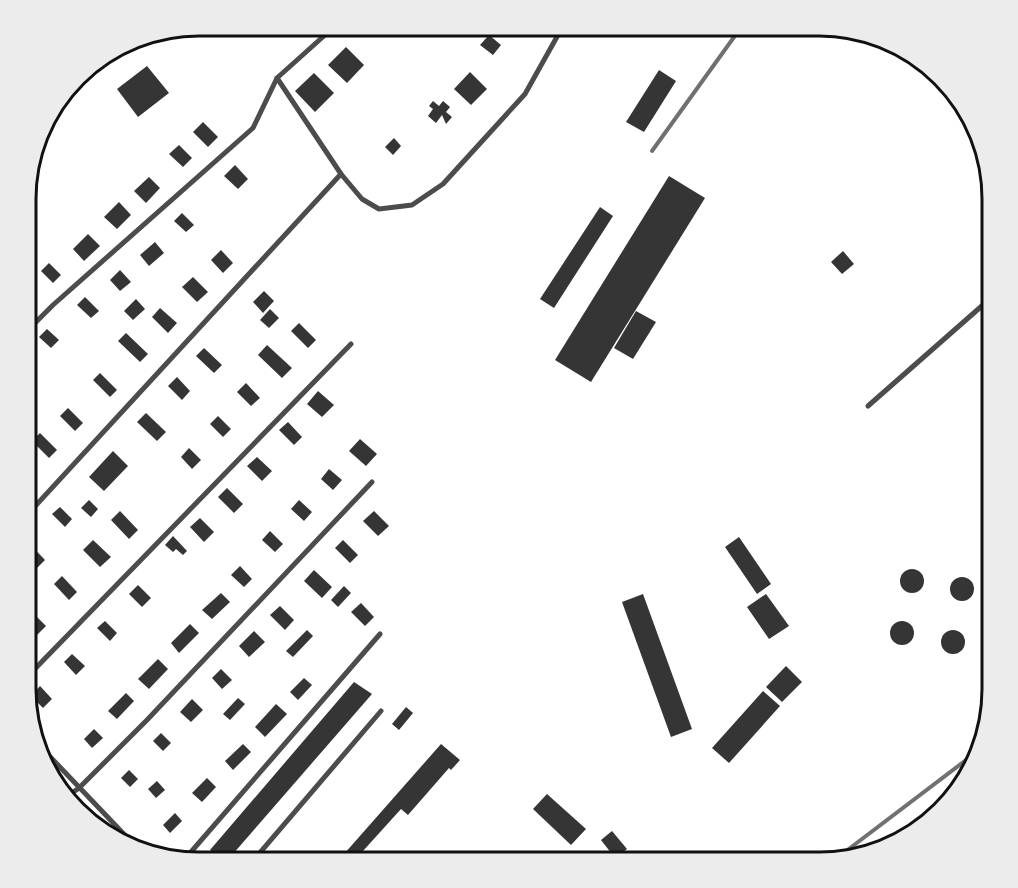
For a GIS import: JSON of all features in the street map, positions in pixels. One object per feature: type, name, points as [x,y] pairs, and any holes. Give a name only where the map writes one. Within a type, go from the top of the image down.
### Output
[{"type":"street","points":[[36,323],[253,128],[277,78],[324,36]]},
{"type":"street","points":[[277,78],[341,174],[362,199],[379,210],[412,205],[442,184],[525,94],[557,36]]},
{"type":"street","points":[[36,505],[341,174]]},
{"type":"street","points":[[868,406],[982,306]]},
{"type":"street","points":[[36,668],[351,344]]},
{"type":"street","points":[[74,793],[80,789],[372,482]]},
{"type":"street","points":[[191,852],[380,634]]},
{"type":"street","points":[[261,852],[381,711]]},
{"type":"street","points":[[53,760],[121,831]]},
{"type":"building","points":[[490,36],[501,45],[493,55],[480,45]]},
{"type":"building","points":[[346,47],[364,65],[347,83],[328,65]]},
{"type":"building","points":[[147,66],[169,93],[138,117],[117,89]]},
{"type":"building","points":[[659,70],[676,81],[644,132],[626,122]]},
{"type":"building","points":[[470,72],[487,89],[471,105],[454,89]]},
{"type":"building","points":[[314,73],[334,93],[315,112],[295,91]]},
{"type":"building","points":[[433,101],[439,106],[443,101],[450,107],[446,112],[452,117],[446,124],[442,115],[436,123],[428,116],[433,109],[429,106]]},
{"type":"building","points":[[203,122],[218,137],[208,147],[193,132]]},
{"type":"building","points":[[394,138],[401,146],[393,155],[385,147]]},
{"type":"building","points":[[179,145],[192,158],[183,167],[169,154]]},
{"type":"building","points":[[235,165],[248,179],[238,189],[224,176]]},
{"type":"building","points":[[669,176],[705,198],[591,382],[555,360]]},
{"type":"building","points":[[149,177],[160,188],[146,203],[134,191]]},
{"type":"building","points":[[119,202],[131,215],[117,229],[104,217]]},
{"type":"building","points":[[600,207],[613,216],[554,308],[540,299]]},
{"type":"building","points":[[182,213],[194,225],[186,232],[174,221]]},
{"type":"building","points":[[88,234],[100,246],[84,261],[73,249]]},
{"type":"building","points":[[155,242],[164,253],[149,266],[140,255]]},
{"type":"building","points":[[221,250],[233,263],[223,273],[211,260]]},
{"type":"building","points":[[843,251],[854,264],[842,274],[831,262]]},
{"type":"building","points":[[49,263],[61,275],[53,283],[41,271]]},
{"type":"building","points":[[120,270],[131,282],[120,291],[110,280]]},
{"type":"building","points":[[193,277],[208,292],[197,302],[182,287]]},
{"type":"building","points":[[264,291],[274,301],[263,313],[253,302]]},
{"type":"building","points":[[85,297],[99,311],[91,318],[77,305]]},
{"type":"building","points":[[136,299],[145,309],[133,320],[124,311]]},
{"type":"building","points":[[160,308],[177,323],[168,333],[152,317]]},
{"type":"building","points":[[270,309],[279,318],[269,328],[260,320]]},
{"type":"building","points":[[636,311],[656,322],[633,359],[614,348]]},
{"type":"building","points":[[299,323],[316,340],[308,348],[291,331]]},
{"type":"building","points":[[47,329],[59,340],[51,348],[39,337]]},
{"type":"building","points":[[126,333],[148,354],[140,362],[118,341]]},
{"type":"building","points":[[267,345],[292,368],[282,378],[258,355]]},
{"type":"building","points":[[204,348],[222,365],[214,373],[196,356]]},
{"type":"building","points":[[100,373],[117,390],[110,397],[93,380]]},
{"type":"building","points":[[177,377],[190,391],[182,400],[168,386]]},
{"type":"building","points":[[246,383],[260,398],[251,406],[237,392]]},
{"type":"building","points":[[318,391],[334,405],[322,417],[307,404]]},
{"type":"building","points":[[68,408],[83,423],[75,431],[60,416]]},
{"type":"building","points":[[146,413],[166,432],[157,441],[137,422]]},
{"type":"building","points":[[218,416],[231,429],[223,437],[210,424]]},
{"type":"building","points":[[288,422],[302,437],[294,445],[279,430]]},
{"type":"building","points":[[40,433],[57,450],[49,458],[36,445],[36,437]]},
{"type":"building","points":[[360,439],[377,454],[366,466],[349,451]]},
{"type":"building","points":[[189,448],[201,460],[192,469],[181,457]]},
{"type":"building","points":[[113,451],[128,466],[104,491],[89,477]]},
{"type":"building","points":[[257,457],[272,471],[262,481],[247,466]]},
{"type":"building","points":[[329,469],[342,480],[333,490],[321,479]]},
{"type":"building","points":[[227,488],[243,504],[234,513],[218,497]]},
{"type":"building","points":[[89,500],[98,509],[91,517],[81,508]]},
{"type":"building","points":[[299,500],[312,512],[304,521],[291,509]]},
{"type":"building","points":[[60,507],[72,519],[65,527],[52,514]]},
{"type":"building","points":[[120,511],[138,530],[129,539],[111,520]]},
{"type":"building","points":[[374,511],[389,526],[378,536],[363,521]]},
{"type":"building","points":[[200,518],[214,532],[204,542],[190,527]]},
{"type":"building","points":[[270,531],[283,544],[275,552],[262,540]]},
{"type":"building","points":[[173,536],[187,551],[183,555],[176,549],[173,552],[165,545]]},
{"type":"building","points":[[739,537],[771,584],[757,594],[725,547]]},
{"type":"building","points":[[93,540],[111,557],[100,567],[83,550]]},
{"type":"building","points":[[343,540],[358,555],[350,563],[335,548]]},
{"type":"building","points":[[36,550],[45,560],[36,567]]},
{"type":"building","points":[[240,566],[252,579],[244,587],[231,575]]},
{"type":"building","points":[[912,569],[921,572],[924,581],[921,590],[912,593],[903,590],[900,581],[903,572]]},
{"type":"building","points":[[314,570],[332,587],[322,598],[304,581]]},
{"type":"building","points":[[62,576],[77,592],[69,600],[54,584]]},
{"type":"building","points":[[962,577],[971,580],[974,589],[971,598],[962,601],[953,598],[950,589],[953,580]]},
{"type":"building","points":[[138,585],[151,598],[142,607],[129,594]]},
{"type":"building","points":[[344,586],[351,593],[338,607],[331,600]]},
{"type":"building","points":[[221,593],[230,602],[212,619],[202,610]]},
{"type":"building","points":[[643,594],[692,729],[671,737],[622,602]]},
{"type":"building","points":[[766,594],[789,626],[769,639],[747,607]]},
{"type":"building","points":[[361,603],[374,617],[365,626],[351,612]]},
{"type":"building","points":[[280,606],[294,620],[285,630],[270,615]]},
{"type":"building","points":[[36,616],[46,626],[36,634]]},
{"type":"building","points":[[105,621],[117,633],[110,641],[97,628]]},
{"type":"building","points":[[902,621],[911,624],[914,633],[911,642],[902,645],[893,642],[890,633],[893,624]]},
{"type":"building","points":[[190,624],[199,633],[179,653],[171,643]]},
{"type":"building","points":[[307,630],[313,636],[293,657],[286,651]]},
{"type":"building","points":[[953,630],[962,633],[965,642],[962,651],[953,654],[944,651],[941,642],[944,633]]},
{"type":"building","points":[[254,631],[265,642],[249,657],[239,646]]},
{"type":"building","points":[[72,654],[85,666],[76,675],[64,662]]},
{"type":"building","points":[[158,659],[168,669],[149,689],[138,679]]},
{"type":"building","points":[[786,666],[802,682],[782,702],[766,687]]},
{"type":"building","points":[[221,669],[232,680],[222,689],[212,678]]},
{"type":"building","points":[[304,678],[312,685],[298,700],[290,692]]},
{"type":"building","points":[[354,682],[372,694],[235,852],[210,850]]},
{"type":"building","points":[[40,686],[52,699],[43,708],[36,701],[36,690]]},
{"type":"building","points":[[763,691],[780,706],[729,763],[712,748]]},
{"type":"building","points":[[126,693],[134,701],[117,719],[108,711]]},
{"type":"building","points":[[238,698],[245,704],[230,720],[223,714]]},
{"type":"building","points":[[192,699],[203,710],[191,722],[180,712]]},
{"type":"building","points":[[276,704],[287,714],[265,737],[255,727]]},
{"type":"building","points":[[406,707],[413,713],[399,730],[392,724]]},
{"type":"building","points":[[94,729],[103,738],[92,748],[84,739]]},
{"type":"building","points":[[161,733],[171,743],[163,751],[153,741]]},
{"type":"building","points":[[243,744],[251,752],[233,770],[225,761]]},
{"type":"building","points":[[441,744],[460,760],[451,770],[449,768],[408,815],[401,809],[362,852],[346,852]]},
{"type":"building","points":[[129,770],[138,779],[130,787],[121,778]]},
{"type":"building","points":[[207,778],[216,787],[202,802],[192,793]]},
{"type":"building","points":[[157,781],[165,790],[156,798],[148,789]]},
{"type":"building","points":[[547,794],[586,829],[571,845],[533,809]]},
{"type":"building","points":[[175,813],[182,821],[170,833],[163,825]]},
{"type":"building","points":[[612,831],[627,849],[623,852],[610,852],[601,840]]},
{"type":"railway","points":[[652,151],[735,36]]},
{"type":"railway","points":[[848,849],[965,761]]}]
